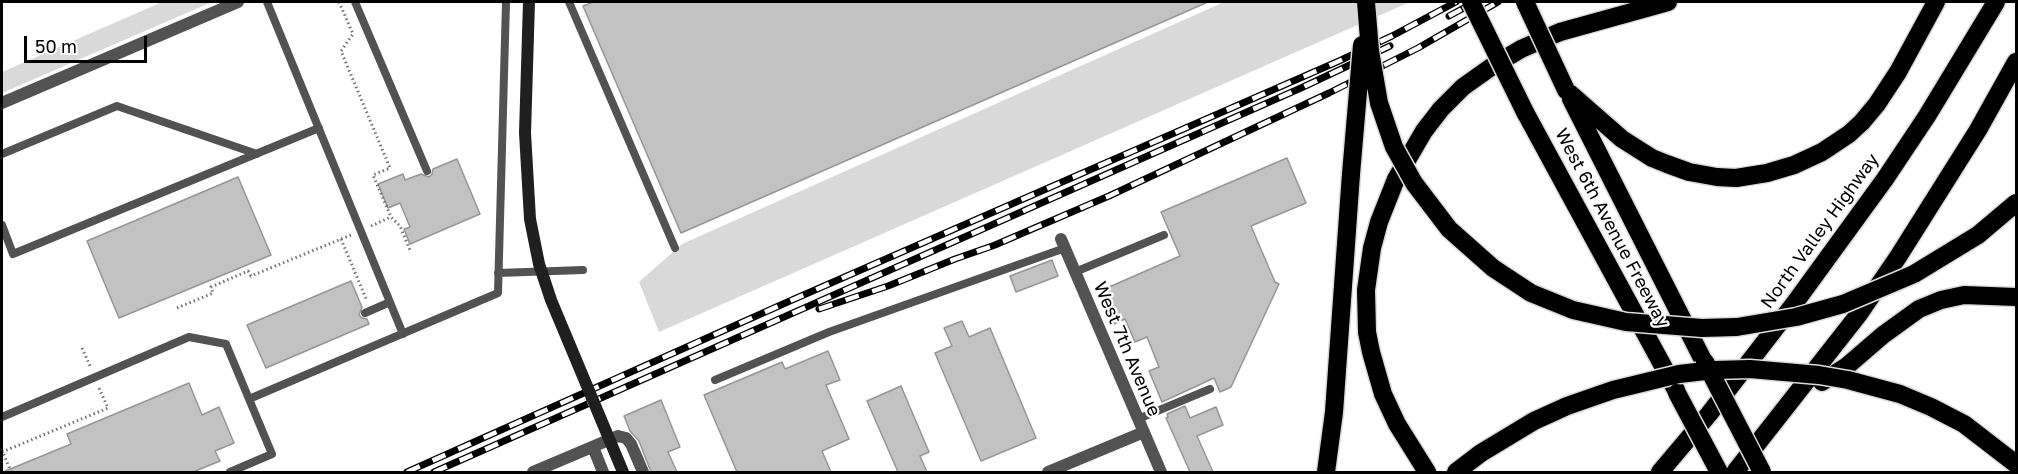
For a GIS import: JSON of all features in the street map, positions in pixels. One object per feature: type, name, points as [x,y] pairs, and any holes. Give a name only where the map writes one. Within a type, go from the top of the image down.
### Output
[{"type":"highway","points":[[1366,2],[1370,51],[1379,103],[1394,147],[1414,183],[1449,229],[1493,268],[1531,293],[1573,310],[1626,322],[1702,328],[1746,326],[1796,317],[1843,304],[1914,274],[1972,239],[2016,203]]},
{"type":"highway","points":[[1326,472],[1334,412],[1366,2]]},
{"type":"highway","name":"West 6th Avenue Freeway","points":[[1471,2],[1525,112],[1719,472]]},
{"type":"highway","name":"West 6th Avenue Freeway","points":[[1525,2],[1566,90],[1762,472]]},
{"type":"highway","points":[[1427,472],[1397,424],[1383,394],[1367,332],[1366,290],[1372,248],[1379,222],[1396,179],[1424,131],[1441,109],[1463,87],[1494,64],[1560,32],[1668,2]]},
{"type":"highway","points":[[1566,90],[1622,138],[1652,158],[1689,172],[1717,177],[1736,178],[1767,173],[1794,165],[1822,152],[1862,122],[1893,80],[1936,2]]},
{"type":"highway","name":"North Valley Highway","points":[[1660,472],[1794,304],[1884,179],[1927,116],[1996,2]]},
{"type":"highway","points":[[1735,472],[1859,314],[1905,248],[1978,130],[2016,62]]},
{"type":"highway","points":[[1793,400],[1847,366],[1883,334],[1919,309],[1941,300],[1964,296],[2016,297]]},
{"type":"highway","points":[[1456,472],[1481,453],[1527,425],[1584,400],[1662,378],[1734,369],[1774,370],[1819,375],[1900,394],[1964,424],[2016,464]]},
{"type":"main road","points":[[529,2],[525,133],[530,219],[539,264],[551,300],[623,472]]},
{"type":"street","points":[[2,103],[238,2]]},
{"type":"street","name":"West 7th Avenue","points":[[1063,243],[1161,472]]},
{"type":"street","points":[[1048,472],[1144,432]]},
{"type":"street","points":[[533,472],[618,436],[626,438],[631,444],[643,472]]},
{"type":"street","points":[[592,447],[603,472]]},
{"type":"lane","points":[[267,2],[403,334]]},
{"type":"lane","points":[[355,2],[427,171]]},
{"type":"lane","points":[[249,399],[498,293],[507,2]]},
{"type":"lane","points":[[569,2],[675,248]]},
{"type":"lane","points":[[2,154],[117,106],[257,154]]},
{"type":"lane","points":[[2,225],[14,254],[319,128]]},
{"type":"lane","points":[[1075,272],[1164,234]]},
{"type":"lane","points":[[715,380],[830,332],[1063,243]]},
{"type":"lane","points":[[498,273],[583,270]]},
{"type":"lane","points":[[368,312],[390,302]]},
{"type":"lane","points":[[2,417],[189,337],[226,344],[272,454],[230,472]]},
{"type":"lane","points":[[1138,420],[1210,389]]},
{"type":"path","points":[[339,2],[353,34],[341,51],[390,168],[373,175],[391,217],[400,226],[411,250]]},
{"type":"path","points":[[177,308],[213,293],[211,286],[239,274],[248,271],[251,276],[391,217]]},
{"type":"path","points":[[341,239],[368,312]]},
{"type":"path","points":[[11,472],[2,451],[108,408]]},
{"type":"shaded area","points":[[162,2],[212,2],[2,93],[2,72]]},
{"type":"shaded area","points":[[1224,2],[1410,2],[659,332],[639,282],[682,244]]},
{"type":"building","points":[[593,2],[1208,2],[681,233],[583,6]]},
{"type":"building","points":[[1287,158],[1306,203],[1251,226],[1275,282],[1279,284],[1231,387],[1220,392],[1214,378],[1162,402],[1149,371],[1159,367],[1147,337],[1135,342],[1125,319],[1114,324],[1100,291],[1180,256],[1161,212]]},
{"type":"building","points":[[457,159],[480,214],[410,244],[404,229],[410,227],[400,203],[388,208],[378,184],[403,174],[405,180],[421,174],[429,177],[433,169]]},
{"type":"building","points":[[238,177],[271,255],[119,318],[87,241]]},
{"type":"building","points":[[1052,260],[1058,276],[1016,292],[1010,276]]},
{"type":"building","points":[[351,281],[362,307],[359,315],[367,319],[369,324],[266,368],[247,325]]},
{"type":"building","points":[[962,321],[969,337],[990,328],[1036,438],[981,461],[935,353],[952,346],[944,328]]},
{"type":"building","points":[[828,351],[840,380],[826,385],[849,439],[822,451],[831,472],[737,472],[704,395],[782,362],[785,369]]},
{"type":"building","points":[[189,383],[202,415],[219,407],[234,443],[215,451],[220,461],[193,472],[3,472],[71,444],[67,434]]},
{"type":"building","points":[[901,386],[929,452],[920,456],[927,472],[898,472],[867,401]]},
{"type":"building","points":[[661,400],[680,447],[668,452],[677,472],[651,472],[639,441],[630,431],[624,416]]},
{"type":"building","points":[[1185,406],[1190,418],[1216,407],[1223,425],[1197,436],[1213,472],[1190,472],[1166,418],[1167,414]]},
{"type":"railway","points":[[407,472],[792,300],[1339,61],[1456,2]]},
{"type":"railway","points":[[1449,16],[1475,2]]},
{"type":"railway","points":[[819,309],[888,286],[995,245],[1109,196],[1329,93],[1418,48],[1498,2]]},
{"type":"railway","points":[[434,472],[1301,88],[1390,46]]}]
